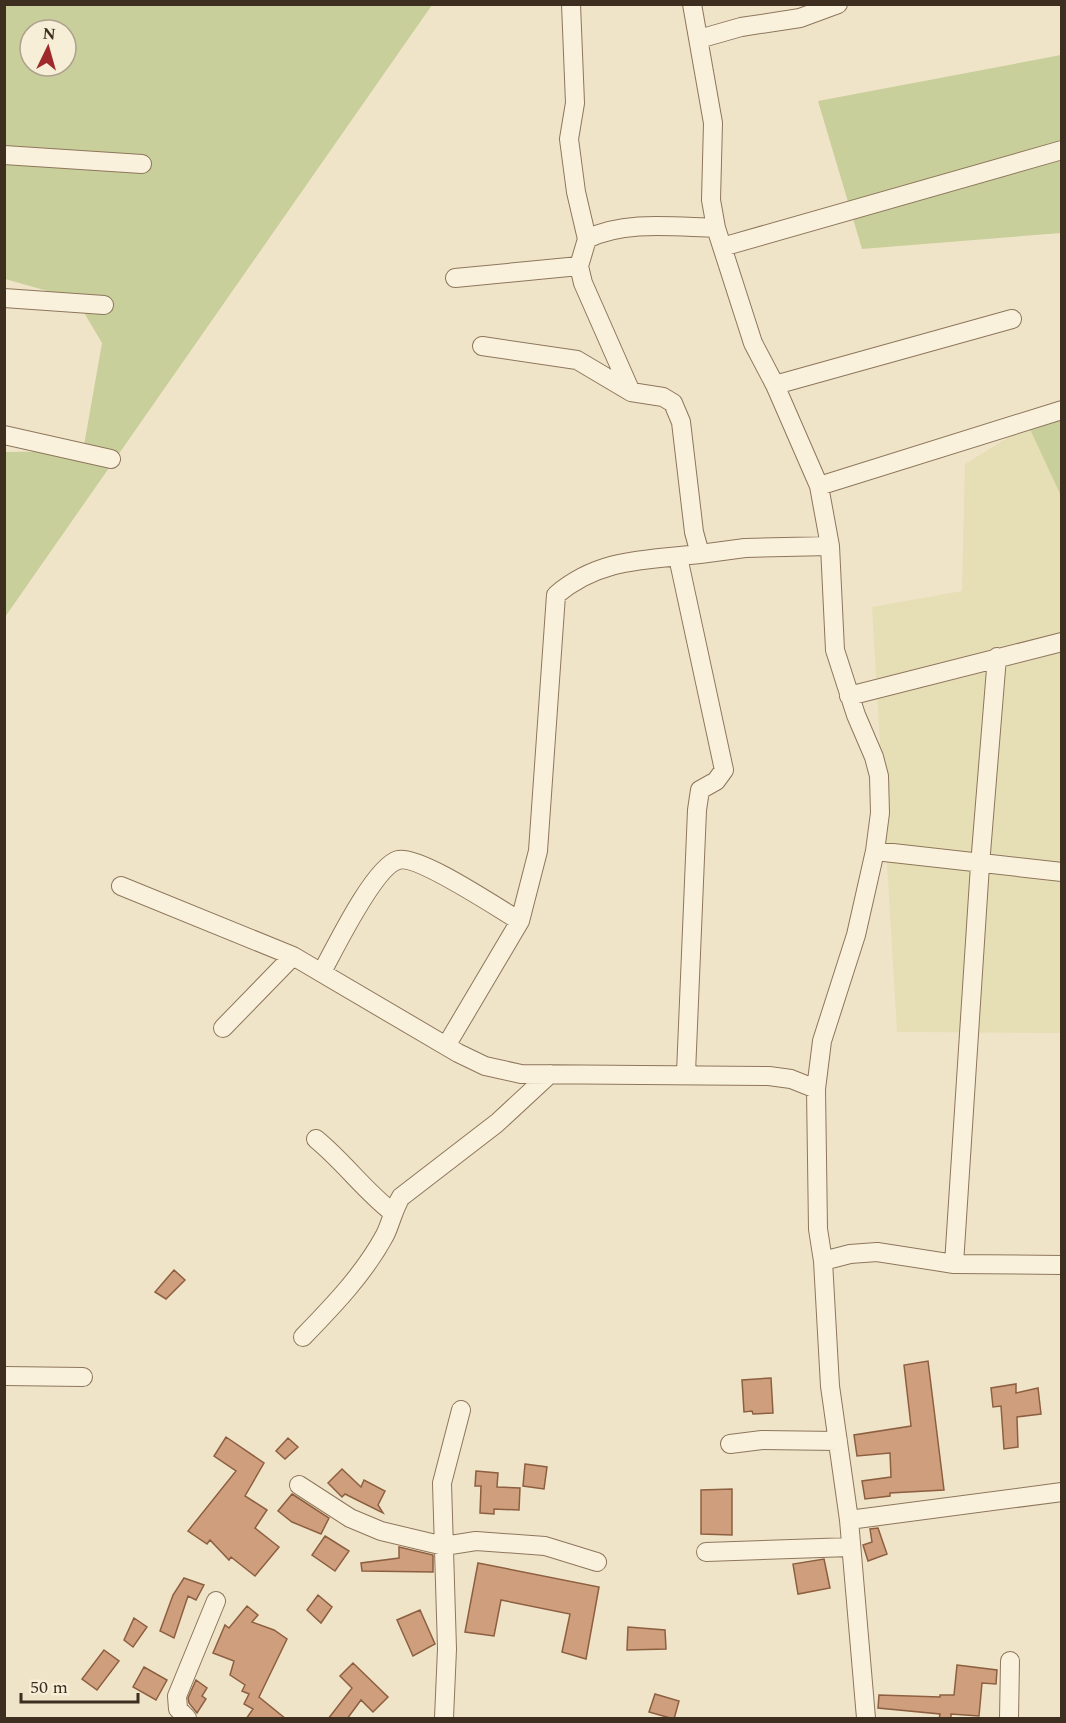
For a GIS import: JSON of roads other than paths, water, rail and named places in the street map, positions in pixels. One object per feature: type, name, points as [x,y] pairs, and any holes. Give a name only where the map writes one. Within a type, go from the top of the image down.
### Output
[{"type":"street","points":[[572,4],[575,103],[569,139],[576,192],[588,239],[579,266],[583,283],[631,392]]},
{"type":"street","points":[[692,4],[713,123],[711,200],[716,228],[753,343],[776,385],[819,486],[830,546],[835,650],[849,696],[874,757],[879,777],[880,813],[875,852],[856,935],[822,1041],[816,1089],[818,1228],[823,1262],[831,1386],[849,1520],[866,1719]]},
{"type":"street","points":[[699,39],[741,27],[801,18],[838,4]]},
{"type":"street","points":[[722,247],[1062,150]]},
{"type":"street","points":[[4,155],[142,164]]},
{"type":"street","points":[[588,239],[604,230],[657,227],[716,228]]},
{"type":"street","points":[[455,278],[579,266]]},
{"type":"street","points":[[4,298],[104,305]]},
{"type":"street","points":[[776,385],[1012,319]]},
{"type":"street","points":[[482,346],[577,360],[631,392],[663,397],[673,403],[678,410],[694,532],[700,554]]},
{"type":"street","points":[[819,486],[1062,410]]},
{"type":"street","points":[[4,435],[111,459]]},
{"type":"street","points":[[446,1046],[520,921],[538,851],[556,595],[572,581],[592,571],[626,562],[745,548],[830,546]]},
{"type":"street","points":[[678,556],[723,770],[716,781],[700,790],[697,810],[686,1073]]},
{"type":"street","points":[[849,696],[1062,642]]},
{"type":"street","points":[[954,1263],[980,865],[997,657]]},
{"type":"street","points":[[875,852],[1062,872]]},
{"type":"street","points":[[322,972],[358,907],[386,866],[399,859],[412,860],[429,867],[520,921]]},
{"type":"street","points":[[121,886],[293,956],[446,1046],[485,1066],[503,1071],[550,1074],[686,1073],[769,1076],[791,1079],[816,1089]]},
{"type":"street","points":[[223,1028],[293,956]]},
{"type":"street","points":[[303,1337],[350,1288],[386,1234],[392,1212],[401,1197],[497,1123],[550,1074]]},
{"type":"street","points":[[316,1139],[343,1163],[367,1193],[392,1212]]},
{"type":"street","points":[[823,1262],[850,1254],[877,1252],[954,1263],[1062,1265]]},
{"type":"street","points":[[4,1376],[83,1377]]},
{"type":"street","points":[[444,1719],[447,1649],[442,1483],[460,1410]]},
{"type":"street","points":[[730,1444],[762,1440],[838,1441]]},
{"type":"street","points":[[299,1485],[350,1518],[381,1531],[444,1546],[476,1541],[544,1546],[597,1563]]},
{"type":"street","points":[[849,1520],[1062,1492]]},
{"type":"street","points":[[706,1552],[850,1547]]},
{"type":"street","points":[[187,1719],[178,1709],[177,1696],[216,1601]]},
{"type":"street","points":[[1009,1719],[1010,1661]]}]
